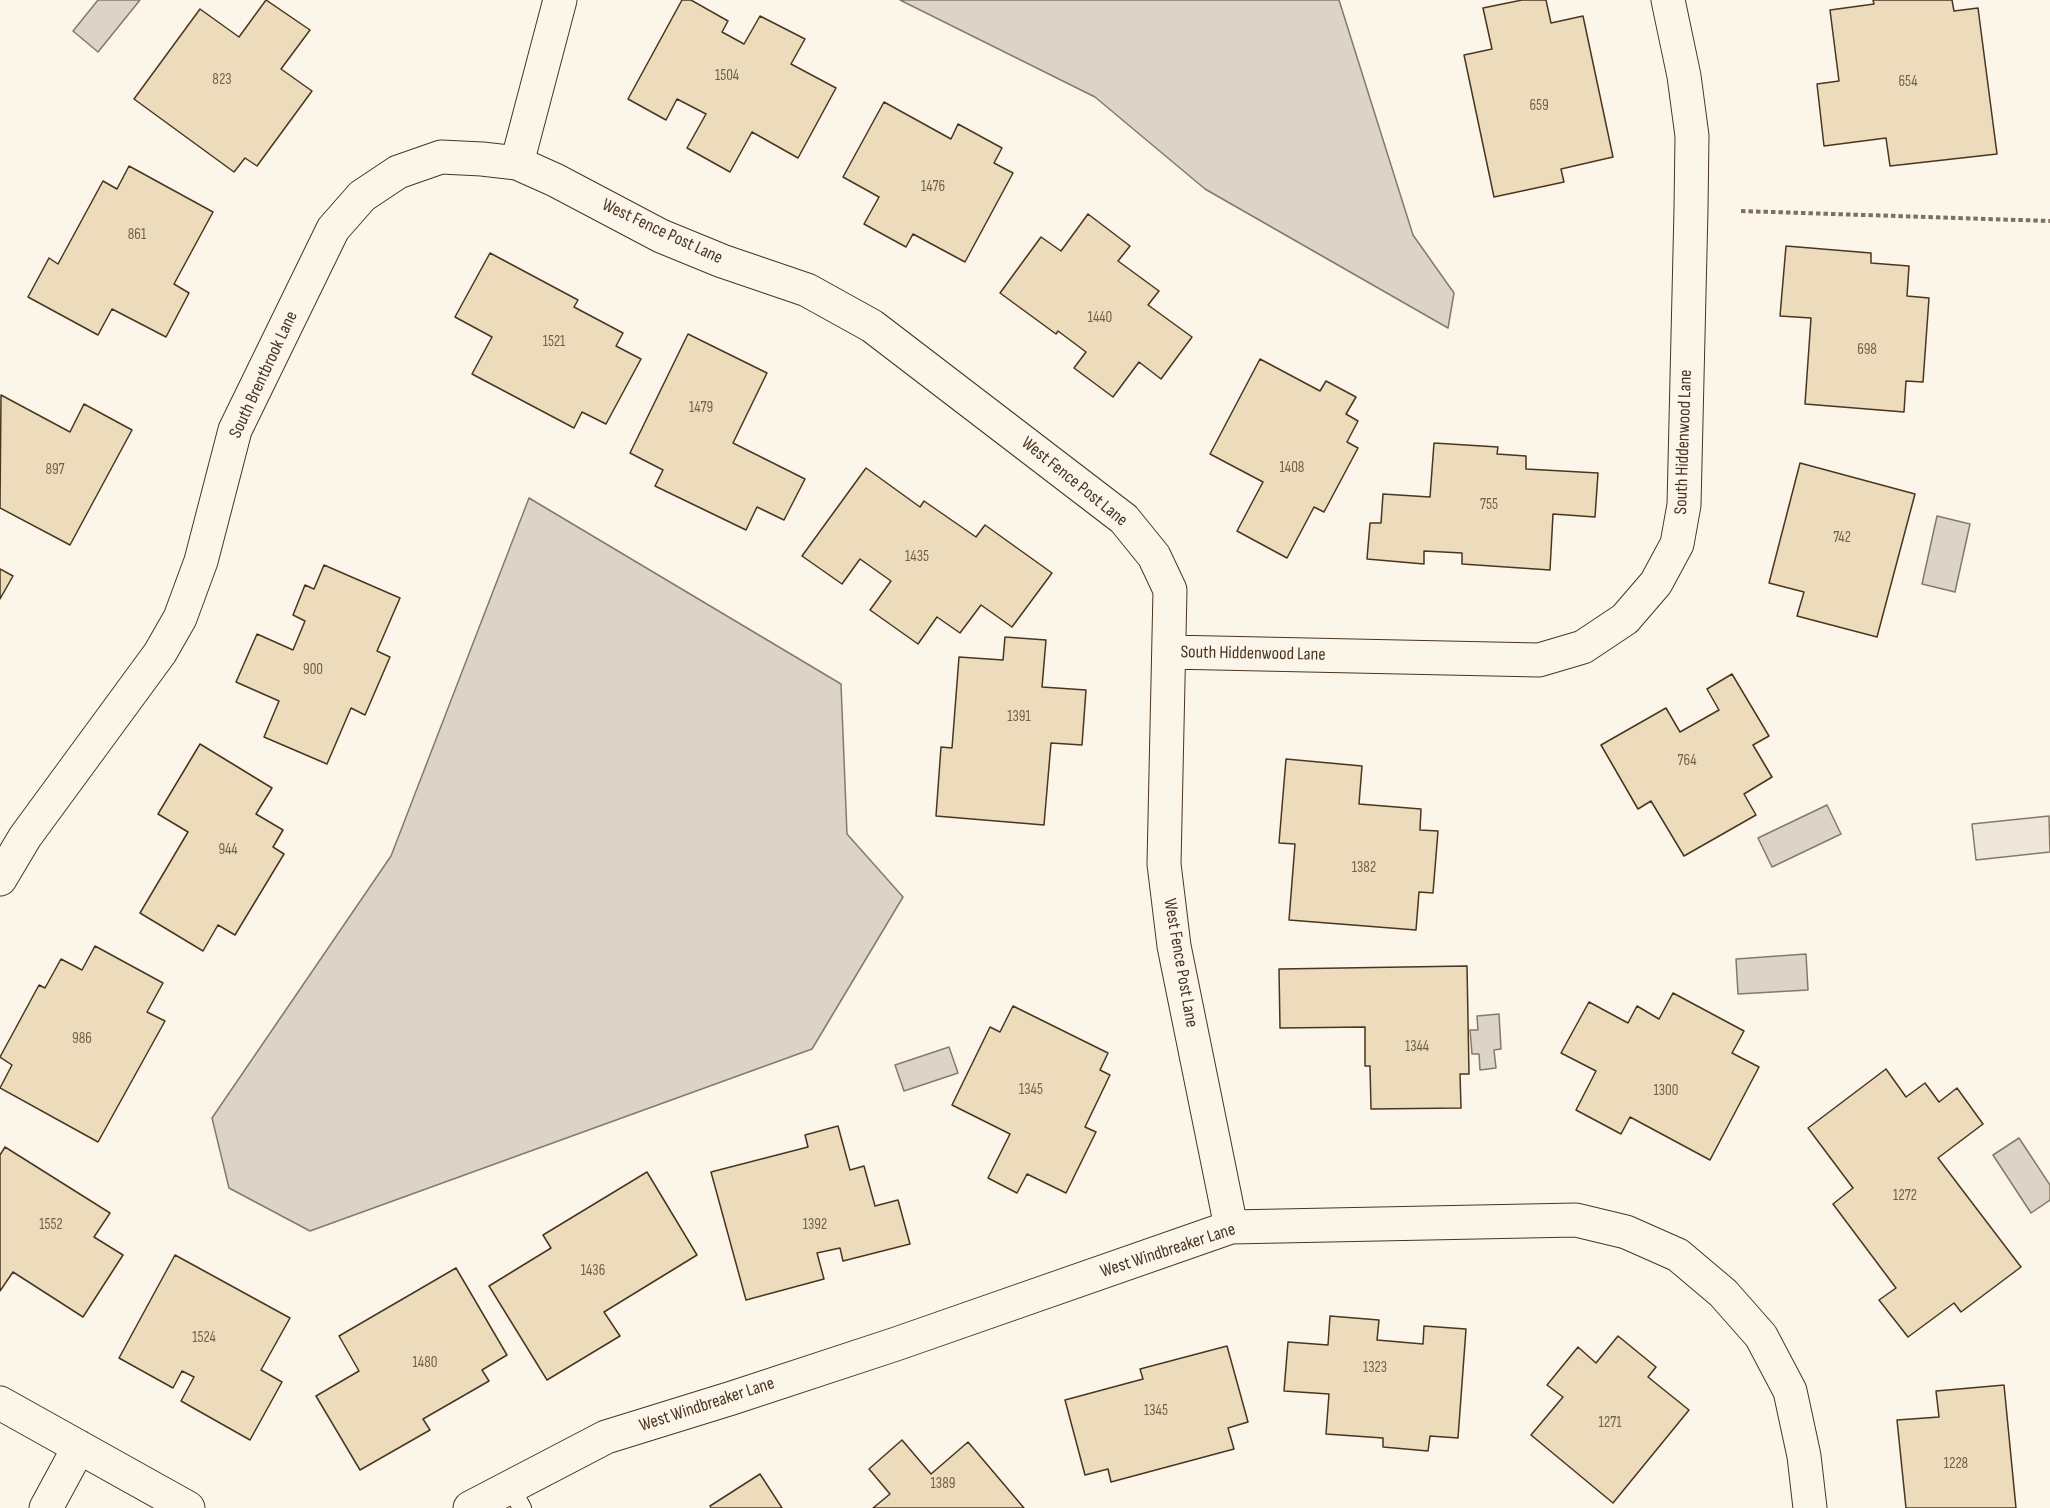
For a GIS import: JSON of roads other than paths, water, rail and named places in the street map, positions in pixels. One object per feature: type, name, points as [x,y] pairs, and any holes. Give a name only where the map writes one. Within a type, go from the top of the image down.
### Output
[{"type":"street","points":[[517,164],[560,0]]},
{"type":"street","name":"South Hiddenwood Lane","points":[[1169,652],[1539,660],[1583,647],[1625,619],[1656,583],[1677,544],[1684,505],[1691,209],[1692,136],[1684,76],[1668,0]]},
{"type":"street","name":"South Brentbrook Lane","points":[[0,879],[25,837],[160,653],[180,618],[201,561],[235,430],[333,229],[362,196],[398,172],[441,157],[517,164]]},
{"type":"street","name":"West Fence Post Lane","points":[[517,164],[555,180],[661,236],[722,261],[807,290],[872,326],[1124,519],[1154,556],[1170,590],[1164,864],[1174,946],[1231,1227]]},
{"type":"street","name":"West Windbreaker Lane","points":[[470,1508],[516,1497],[606,1437],[885,1347],[1231,1227],[1576,1220],[1626,1232],[1678,1255],[1723,1293],[1761,1336],[1790,1391],[1804,1456],[1810,1508]]},
{"type":"street","points":[[0,1403],[188,1508]]},
{"type":"street","points":[[46,1508],[79,1447]]}]
